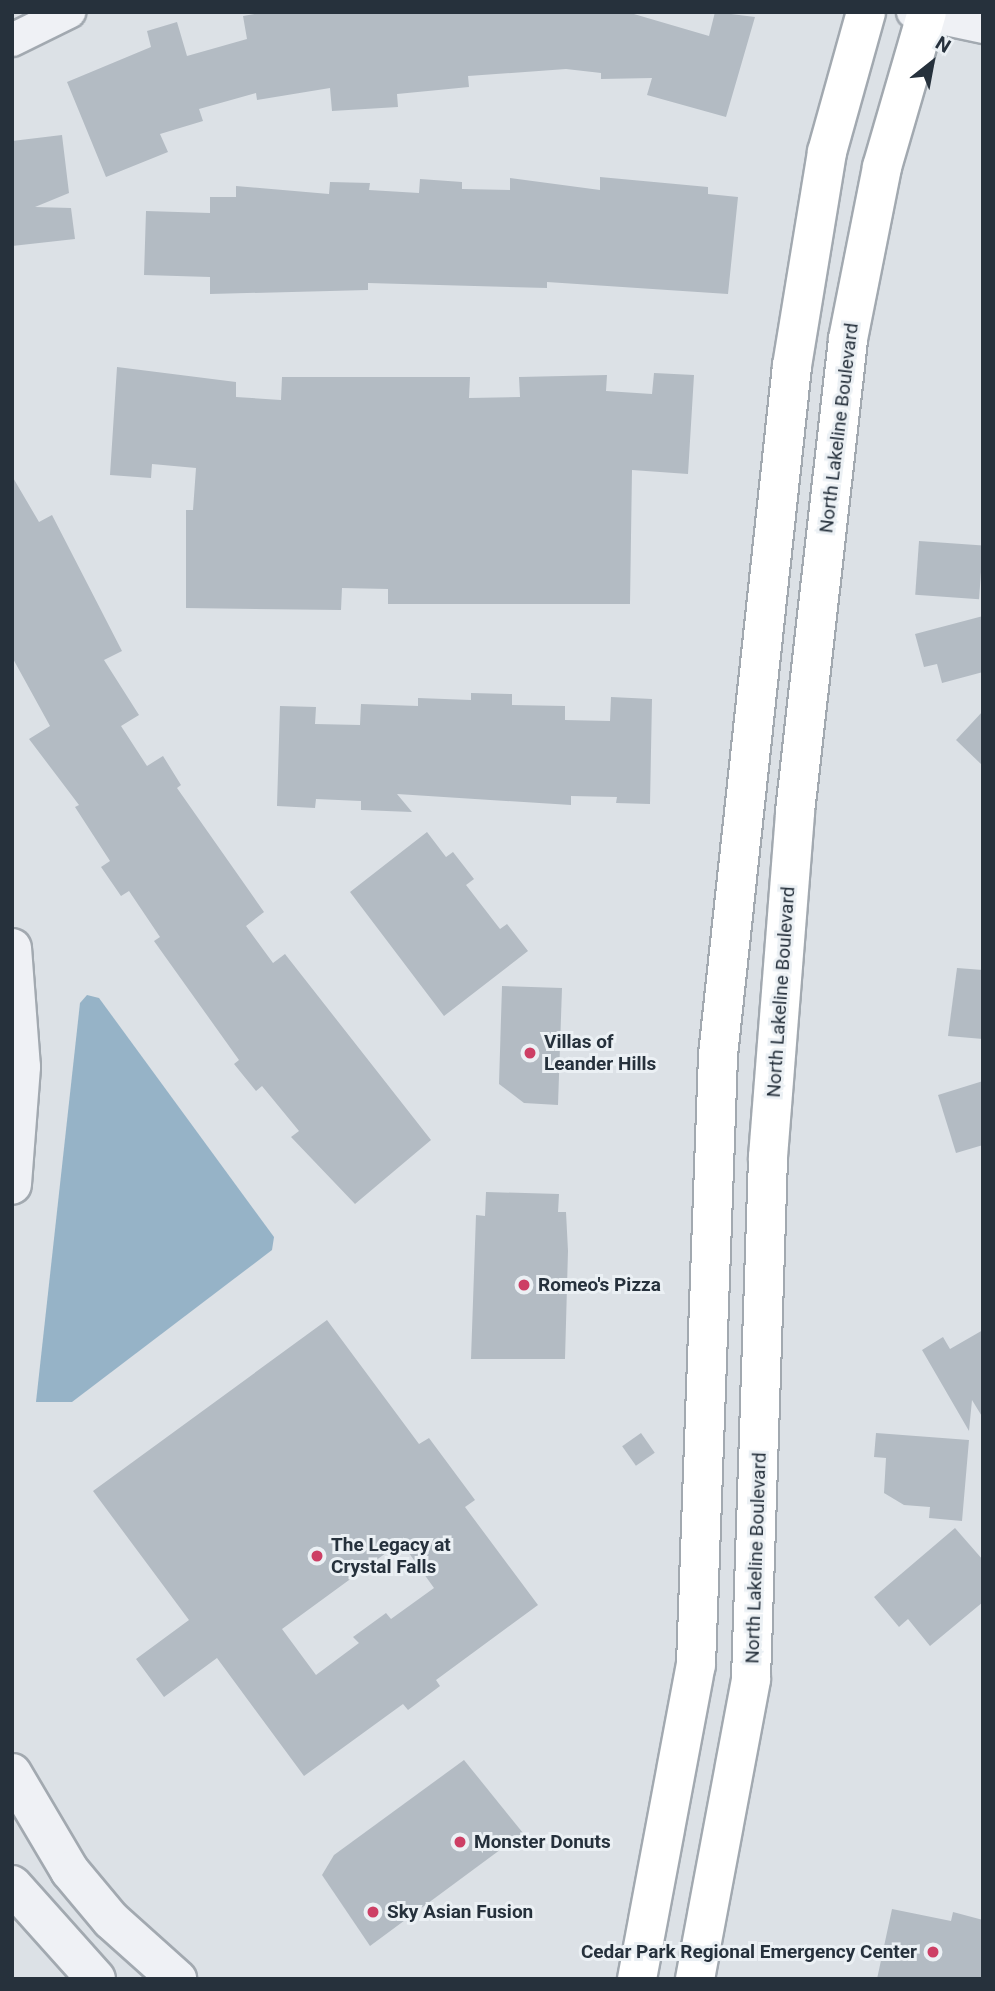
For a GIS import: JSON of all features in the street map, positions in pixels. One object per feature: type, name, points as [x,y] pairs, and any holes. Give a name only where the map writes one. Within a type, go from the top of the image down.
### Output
[{"type":"main road","points":[[637,1979],[696,1665],[718,1055],[792,366],[827,152],[866,12]]},
{"type":"main road","name":"North Lakeline Boulevard","points":[[695,1979],[751,1679],[768,1157],[794,812],[848,339],[882,167],[922,13]]},
{"type":"street","points":[[12,40],[69,12]]},
{"type":"street","points":[[922,13],[983,27]]},
{"type":"street","points":[[12,948],[21,1067],[12,1185]]},
{"type":"street","points":[[12,1773],[70,1871],[111,1920],[177,1979]]},
{"type":"street","points":[[12,1885],[96,1979]]},
{"type":"water","points":[[87,995],[99,998],[274,1237],[272,1250],[72,1402],[36,1402],[80,1003]]},
{"type":"building","points":[[266,12],[627,12],[709,36],[715,12],[755,17],[726,117],[647,95],[652,78],[601,79],[601,73],[566,69],[468,76],[469,87],[397,94],[398,107],[332,111],[330,88],[257,100],[256,93],[199,109],[203,121],[160,134],[168,152],[106,177],[67,82],[151,47],[147,31],[177,22],[187,56],[247,39],[243,16]]},
{"type":"building","points":[[62,135],[69,193],[35,207],[71,208],[75,239],[12,246],[12,141]]},
{"type":"building","points":[[600,177],[708,187],[708,194],[738,197],[728,294],[547,282],[547,288],[368,283],[368,290],[210,294],[210,277],[144,275],[146,211],[210,213],[210,197],[236,197],[236,186],[329,194],[330,182],[370,183],[369,190],[419,193],[420,179],[462,182],[462,189],[510,190],[510,178],[600,190]]},
{"type":"building","points":[[117,367],[236,382],[236,397],[281,400],[282,377],[470,377],[469,398],[520,397],[519,377],[607,375],[606,391],[652,394],[654,373],[694,375],[688,474],[632,470],[630,604],[388,604],[388,589],[342,588],[341,610],[186,608],[186,510],[193,510],[196,468],[152,464],[151,478],[110,475]]},
{"type":"building","points":[[12,476],[39,522],[52,515],[122,651],[104,660],[139,715],[121,726],[147,766],[163,756],[181,785],[177,788],[264,912],[246,926],[273,963],[285,954],[431,1140],[355,1204],[291,1137],[299,1131],[262,1086],[256,1091],[234,1064],[239,1060],[154,941],[160,937],[129,891],[121,896],[101,867],[110,861],[75,807],[79,805],[29,739],[50,726],[12,657]]},
{"type":"building","points":[[919,541],[983,545],[979,599],[915,595]]},
{"type":"building","points":[[983,616],[983,672],[942,683],[937,664],[924,667],[915,634]]},
{"type":"building","points":[[471,693],[512,694],[512,705],[565,706],[565,720],[610,721],[611,697],[652,699],[650,804],[616,803],[617,797],[571,796],[571,805],[397,794],[412,812],[361,810],[361,801],[316,799],[315,808],[277,806],[280,706],[316,707],[315,724],[360,725],[361,704],[418,706],[418,698],[471,700]]},
{"type":"building","points":[[983,711],[983,766],[956,740]]},
{"type":"building","points":[[427,832],[446,857],[453,852],[474,879],[466,885],[500,929],[507,924],[528,951],[444,1016],[350,892]]},
{"type":"building","points":[[957,968],[983,970],[983,1039],[948,1036]]},
{"type":"building","name":"Villas of Leander Hills","points":[[502,986],[562,988],[558,1105],[524,1103],[499,1084]]},
{"type":"building","points":[[983,1081],[983,1145],[956,1153],[938,1095]]},
{"type":"building","points":[[486,1192],[559,1194],[558,1212],[566,1212],[568,1251],[565,1359],[471,1359],[476,1215],[485,1216]]},
{"type":"building","name":"The Legacy at Crystal Falls","points":[[327,1320],[419,1444],[429,1438],[475,1500],[465,1507],[538,1605],[436,1680],[440,1686],[408,1710],[403,1704],[304,1776],[217,1658],[164,1697],[136,1659],[189,1620],[93,1491]],"holes":[[[401,1542],[434,1588],[391,1619],[386,1613],[353,1637],[359,1643],[316,1675],[282,1629]]]},
{"type":"building","points":[[983,1330],[983,1418],[972,1400],[969,1431],[922,1350],[943,1337],[950,1349]]},
{"type":"building","points":[[641,1433],[655,1453],[636,1466],[622,1446]]},
{"type":"building","points":[[876,1433],[969,1440],[962,1521],[929,1518],[930,1507],[904,1505],[884,1493],[886,1458],[874,1457]]},
{"type":"building","points":[[955,1528],[983,1560],[983,1602],[930,1646],[908,1619],[899,1627],[874,1597]]},
{"type":"building","points":[[464,1760],[523,1833],[370,1946],[322,1875],[334,1855]]},
{"type":"building","name":"Cedar Park Regional Emergency Center","points":[[892,1909],[951,1921],[953,1912],[983,1920],[983,1979],[877,1979]]},
{"type":"place","name":"Villas of Leander Hills","points":[[530,1053]]},
{"type":"place","name":"Romeo's Pizza","points":[[524,1285]]},
{"type":"place","name":"The Legacy at Crystal Falls","points":[[317,1556]]},
{"type":"place","name":"Monster Donuts","points":[[460,1842]]},
{"type":"place","name":"Sky Asian Fusion","points":[[373,1912]]},
{"type":"place","name":"Cedar Park Regional Emergency Center","points":[[933,1952]]}]
